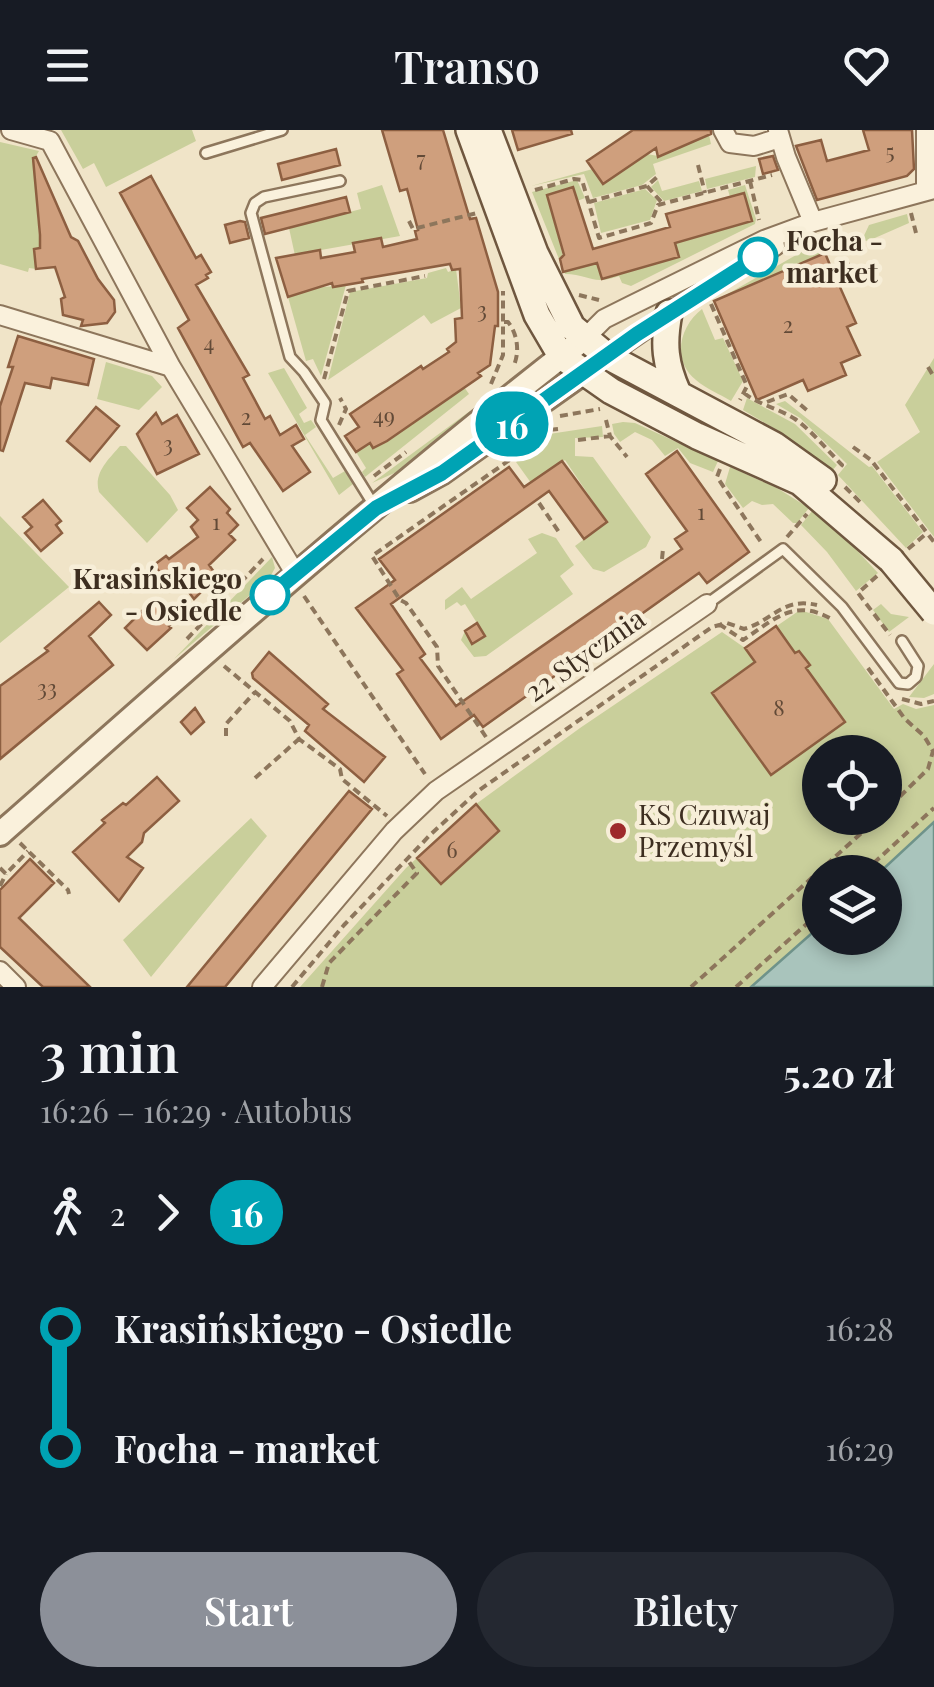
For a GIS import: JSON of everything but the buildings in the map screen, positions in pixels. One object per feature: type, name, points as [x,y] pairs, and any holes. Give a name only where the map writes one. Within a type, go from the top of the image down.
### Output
[{"type":"main road","points":[[469,130],[537,314],[561,356],[583,374],[697,436],[800,482],[892,562]]},
{"type":"main road","points":[[488,130],[549,286],[572,327],[607,356],[774,446],[826,482],[860,515],[892,562],[934,612]]},
{"type":"main road","points":[[669,313],[664,354],[678,393]]},
{"type":"street","points":[[11,130],[52,136],[171,367],[296,573]]},
{"type":"street","points":[[723,130],[730,142],[742,147],[779,134],[813,222]]},
{"type":"street","points":[[8,837],[296,573],[443,448],[604,320],[764,240],[813,222],[930,190],[926,130]]},
{"type":"street","points":[[376,508],[442,473],[669,313],[813,222]]},
{"type":"street","points":[[0,316],[171,367]]},
{"type":"street","name":"22 Stycznia","points":[[262,987],[394,831],[436,791],[707,604]]},
{"type":"street","points":[[0,971],[16,987]]},
{"type":"lane","points":[[206,152],[282,130]]},
{"type":"lane","points":[[340,180],[264,196],[251,213],[290,357],[325,403],[321,420],[376,508]]},
{"type":"lane","name":"22 Stycznia","points":[[707,604],[783,549],[842,607],[903,684],[913,681],[918,666],[902,641]]},
{"type":"path","points":[[698,165],[705,193]]},
{"type":"path","points":[[526,192],[578,178],[584,182],[599,238],[651,223],[658,205],[792,170]]},
{"type":"path","points":[[590,202],[647,186],[657,177]]},
{"type":"path","points":[[750,181],[760,225]]},
{"type":"path","points":[[647,186],[663,204]]},
{"type":"path","points":[[910,209],[916,233]]},
{"type":"path","points":[[408,221],[414,229],[479,212]]},
{"type":"path","points":[[320,395],[348,291],[426,276]]},
{"type":"path","points":[[484,393],[502,355],[504,293],[499,277]]},
{"type":"path","points":[[709,300],[748,386],[744,393],[757,402],[788,394],[809,412]]},
{"type":"path","points":[[504,322],[514,330],[517,360]]},
{"type":"path","points":[[928,367],[934,378]]},
{"type":"path","points":[[767,402],[798,421],[842,465],[833,476]]},
{"type":"path","points":[[560,416],[602,409]]},
{"type":"path","points":[[606,420],[610,436],[627,458]]},
{"type":"path","points":[[490,742],[438,666],[437,647],[372,556],[521,452],[531,432],[558,429]]},
{"type":"path","points":[[578,440],[610,436]]},
{"type":"path","points":[[362,485],[413,447]]},
{"type":"path","points":[[853,447],[871,460],[934,542]]},
{"type":"path","points":[[717,477],[762,541],[762,547],[752,554]]},
{"type":"path","points":[[539,503],[561,534]]},
{"type":"path","points":[[786,537],[798,526]]},
{"type":"path","points":[[895,631],[889,636],[858,593],[928,533]]},
{"type":"path","points":[[662,558],[663,550]]},
{"type":"path","points":[[296,573],[302,594],[436,791]]},
{"type":"path","points":[[292,987],[344,925],[478,792],[719,624],[752,627],[800,602],[837,613]]},
{"type":"path","points":[[719,624],[744,640],[782,615],[799,609],[831,618]]},
{"type":"path","points":[[221,663],[290,721],[299,740],[340,769],[342,779],[387,816]]},
{"type":"path","points":[[874,664],[882,675]]},
{"type":"path","points":[[876,680],[931,744],[933,756],[928,769],[902,794]]},
{"type":"path","points":[[226,736],[226,724],[256,692]]},
{"type":"path","points":[[255,778],[299,740]]},
{"type":"path","points":[[883,855],[934,808]]},
{"type":"path","points":[[691,987],[859,835]]},
{"type":"path","points":[[8,837],[28,851],[69,894]]},
{"type":"path","points":[[0,886],[28,851]]},
{"type":"path","points":[[322,987],[328,963],[417,874],[407,859]]},
{"type":"path","points":[[0,868],[6,874]]},
{"type":"path","points":[[736,987],[802,928]]},
{"type":"green space","points":[[61,130],[192,130],[196,141],[106,187],[94,163],[83,169]]},
{"type":"green space","points":[[709,135],[711,144],[653,164],[656,174],[642,185],[593,198],[584,174],[531,186],[647,154],[658,156]]},
{"type":"green space","points":[[0,142],[39,151],[33,161],[40,248],[34,249],[36,269],[29,268],[28,272],[0,264]]},
{"type":"green space","points":[[756,166],[755,177],[707,189],[705,179]]},
{"type":"green space","points":[[577,180],[585,198],[577,201],[573,188],[547,196],[567,271],[597,263],[602,279],[679,257],[675,243],[744,193],[730,197],[728,190],[745,185],[755,224],[631,286],[622,283],[619,276],[610,279],[596,280],[565,274],[532,192]]},
{"type":"green space","points":[[658,180],[662,191],[699,181],[702,191],[664,201],[651,187]]},
{"type":"green space","points":[[382,185],[400,236],[304,253],[313,288],[346,285],[321,376],[313,359],[306,361],[288,297],[303,292],[289,228],[361,209],[357,193]]},
{"type":"green space","points":[[645,189],[657,200],[650,220],[601,233],[594,203]]},
{"type":"green space","points":[[907,214],[909,223],[862,240],[869,225]]},
{"type":"green space","points":[[819,242],[828,243],[833,249],[717,300]]},
{"type":"green space","points":[[446,268],[448,272],[456,269],[461,308],[431,324],[424,315],[328,380],[350,292],[427,278],[428,273]]},
{"type":"green space","points":[[702,309],[715,340],[723,338],[743,381],[731,401],[700,383],[683,363],[684,334]]},
{"type":"green space","points":[[934,358],[934,537],[877,462],[920,432],[905,405]]},
{"type":"green space","points":[[106,362],[152,376],[162,387],[139,410],[97,399]]},
{"type":"green space","points":[[284,368],[307,408],[299,414],[304,423],[311,420],[316,427],[305,435],[333,478],[345,471],[353,484],[339,495],[268,373]]},
{"type":"green space","points":[[464,387],[469,394],[365,477],[362,472],[366,468],[356,452],[370,443],[374,448]]},
{"type":"green space","points":[[747,398],[795,424],[837,465],[832,471],[782,433],[743,410]]},
{"type":"green space","points":[[785,401],[872,466],[923,532],[906,548],[838,475],[847,464],[800,418],[776,404]]},
{"type":"green space","points":[[470,411],[473,413],[399,471],[372,483]]},
{"type":"green space","points":[[635,423],[718,461],[713,472],[690,463],[678,448],[665,456],[652,440],[635,432],[620,442],[612,424]]},
{"type":"green space","points":[[602,426],[603,437],[575,438],[575,456],[593,457],[651,537],[646,547],[604,572],[593,569],[575,546],[607,522],[565,460],[538,477],[539,494],[516,462],[536,436]]},
{"type":"green space","points":[[120,446],[126,446],[170,495],[178,510],[147,543],[99,492],[100,473]]},
{"type":"green space","points":[[730,467],[777,488],[809,508],[793,523],[773,504],[752,501],[743,508],[725,484]]},
{"type":"green space","points":[[812,511],[837,529],[878,573],[856,591],[801,525]]},
{"type":"green space","points":[[0,516],[69,587],[0,643]]},
{"type":"green space","points":[[542,533],[556,538],[574,565],[560,576],[573,594],[486,656],[474,657],[461,640],[465,631],[472,644],[485,636],[465,604],[457,602],[445,610],[445,600],[462,587],[471,599],[537,553],[528,539]]},
{"type":"green space","points":[[272,557],[275,568],[269,579],[174,659]]},
{"type":"green space","points":[[881,604],[891,614],[909,617],[889,632],[873,610]]},
{"type":"green space","name":"KS Czuwaj Przemyśl","points":[[800,610],[828,619],[894,709],[903,704],[916,709],[934,705],[934,822],[898,855],[802,855],[802,942],[751,987],[300,987],[406,868],[476,804],[722,632],[745,648]]},
{"type":"green space","points":[[934,664],[934,694],[909,697]]},
{"type":"green space","points":[[251,818],[267,836],[151,977],[123,940]]},
{"type":"water","points":[[934,822],[934,987],[751,987],[802,942],[802,955],[902,955],[902,855],[898,855]]},
{"type":"bus line","name":"16","points":[[270,595],[376,508],[442,473],[637,334],[758,257]]},
{"type":"place","name":"Focha - market","points":[[758,257]]},
{"type":"place","name":"Krasińskiego - Osiedle","points":[[270,595]]},
{"type":"place","name":"KS Czuwaj Przemyśl","points":[[618,831]]}]
